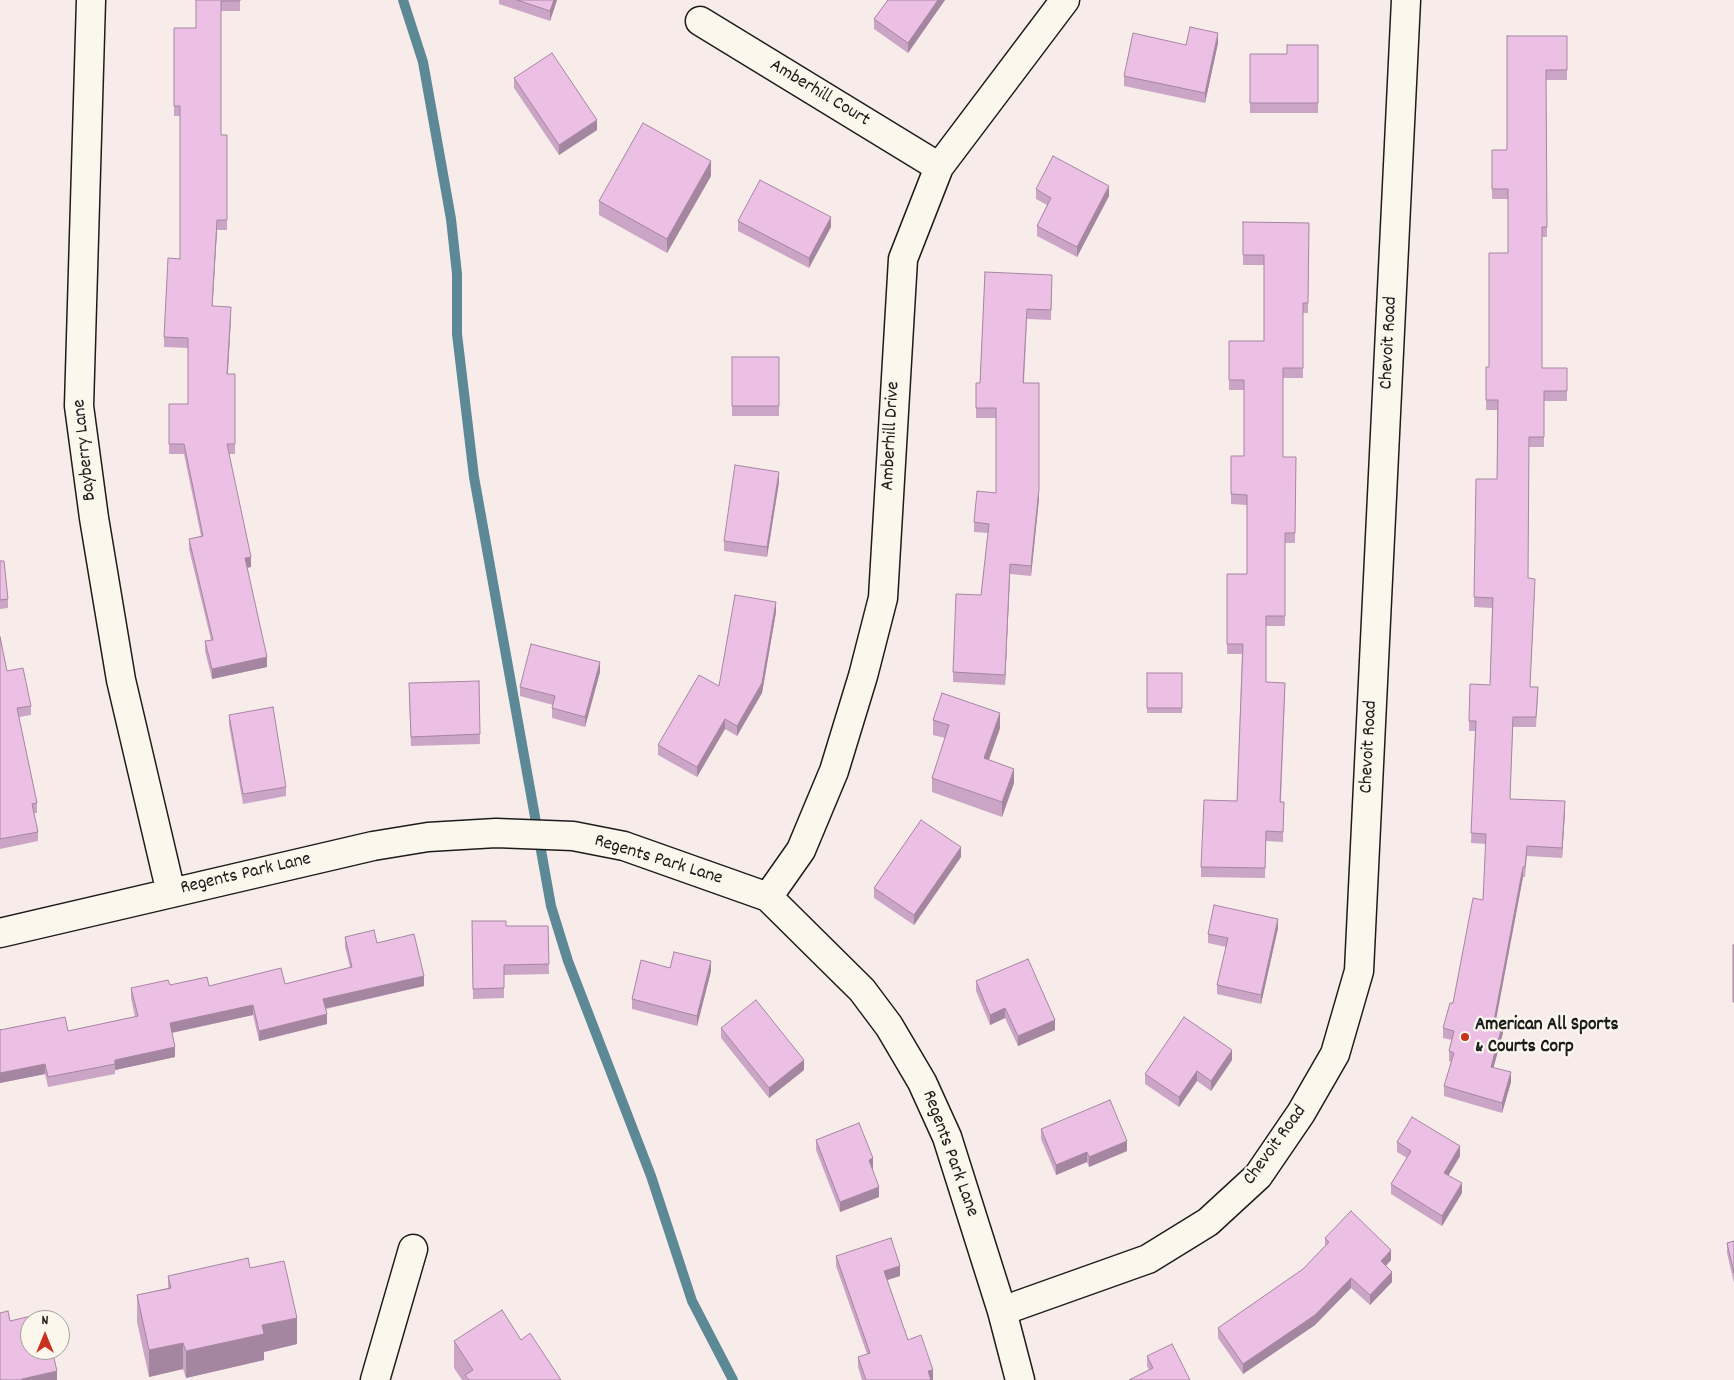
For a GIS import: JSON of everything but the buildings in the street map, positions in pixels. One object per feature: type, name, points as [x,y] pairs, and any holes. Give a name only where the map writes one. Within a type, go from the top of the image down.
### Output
[{"type":"street","name":"Bayberry Lane","points":[[91,0],[79,406],[94,518],[121,680],[171,893]]},
{"type":"street","name":"Amberhill Drive","points":[[768,897],[800,850],[834,772],[864,676],[882,598],[903,259],[939,167],[1065,0]]},
{"type":"street","name":"Chevoit Road","points":[[1002,1310],[1148,1259],[1208,1222],[1258,1176],[1301,1113],[1335,1054],[1359,971],[1406,0]]},
{"type":"street","name":"Amberhill Court","points":[[700,21],[939,167]]},
{"type":"street","name":"Regents Park Lane","points":[[0,933],[373,846],[428,837],[496,834],[573,836],[624,846],[768,897],[862,990],[889,1026],[922,1082],[947,1137],[1002,1310],[1020,1380]]},
{"type":"street","points":[[375,1380],[413,1248]]},
{"type":"waterway","points":[[403,0],[423,62],[451,219],[457,274],[457,334],[474,477],[551,906],[568,961],[651,1176],[692,1301],[733,1380]]},
{"type":"place","name":"American All Sports & Courts Corp","points":[[1465,1037]]}]
